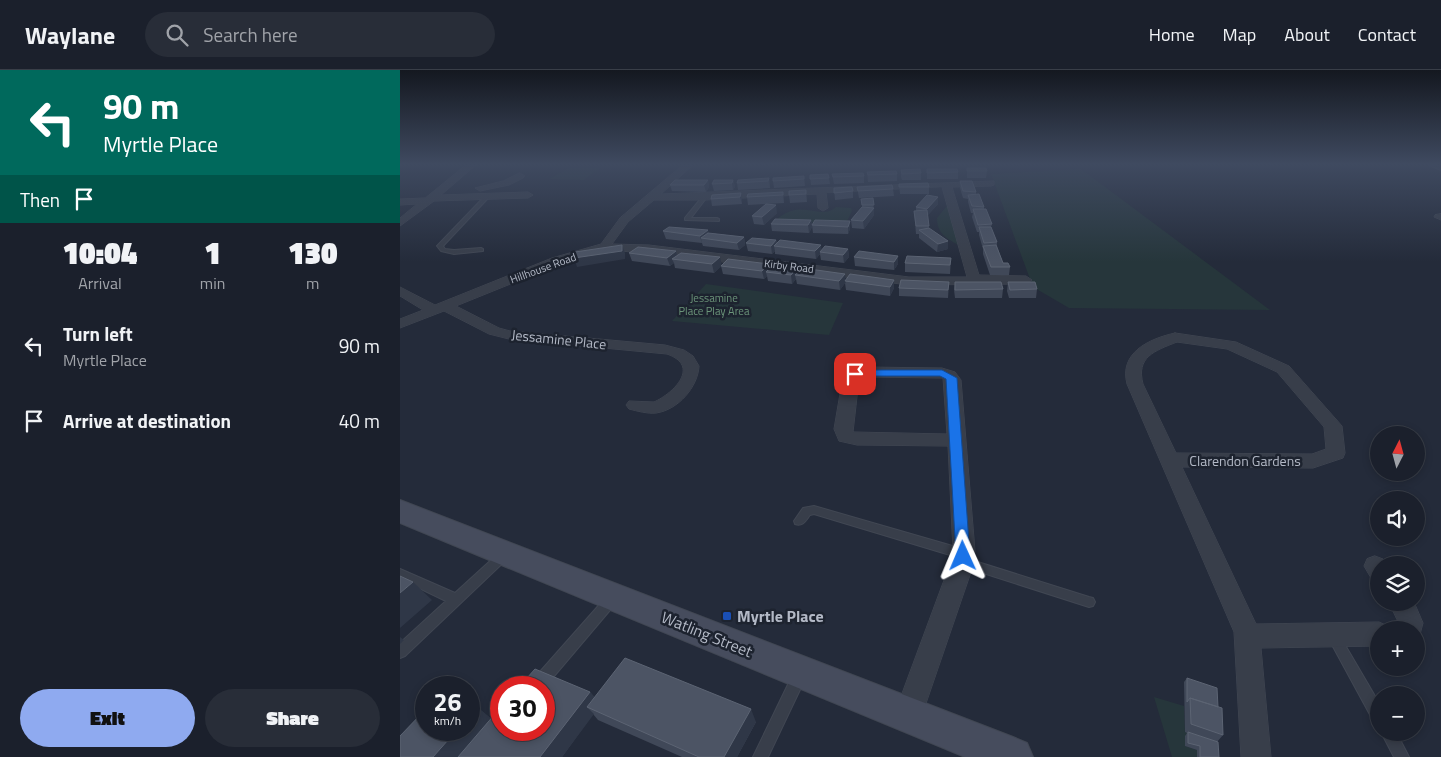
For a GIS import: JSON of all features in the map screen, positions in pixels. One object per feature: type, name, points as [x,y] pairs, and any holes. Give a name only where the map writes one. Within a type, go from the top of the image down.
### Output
[{"type":"main road","name":"Watling Street","points":[[400,511],[1013,757]]},
{"type":"street","points":[[400,223],[431,197]]},
{"type":"street","points":[[400,202],[467,197]]},
{"type":"street","points":[[604,247],[609,243],[621,223],[652,197]]},
{"type":"street","points":[[822,197],[823,208]]},
{"type":"street","points":[[950,197],[974,279]]},
{"type":"street","name":"Kirby Road","points":[[604,247],[649,249],[909,281],[1026,280]]},
{"type":"street","name":"Hillhouse Road","points":[[400,324],[559,260],[604,247]]},
{"type":"street","name":"Jessamine Place","points":[[400,291],[494,331],[508,335],[649,347],[680,353],[689,359],[693,369],[691,378],[674,398],[656,407],[635,405]]},
{"type":"street","name":"Clarendon Gardens","points":[[1171,460],[1313,460],[1336,453],[1333,426],[1283,369],[1231,345],[1175,337],[1145,350],[1136,358],[1132,372],[1135,384],[1171,460],[1248,636],[1256,757]]},
{"type":"street","points":[[908,715],[963,558],[956,440],[952,380],[948,374],[862,372],[852,376],[843,429],[846,437],[956,440]]},
{"type":"street","points":[[1248,636],[1370,634]]},
{"type":"lane","points":[[481,250],[454,252],[443,250],[440,246],[487,197]]},
{"type":"lane","points":[[705,197],[687,220],[717,220]]},
{"type":"lane","points":[[799,521],[807,511],[814,510],[963,558],[1089,602]]},
{"type":"lane","points":[[400,652],[506,553]]},
{"type":"lane","points":[[400,574],[457,600]]},
{"type":"lane","points":[[545,676],[614,597]]},
{"type":"lane","points":[[1333,635],[1370,701]]},
{"type":"lane","points":[[760,757],[801,672]]},
{"type":"lane","points":[[1393,741],[1402,757]]},
{"type":"green space","points":[[1000,197],[1119,197],[1270,310],[1069,308],[1033,287]]},
{"type":"green space","points":[[951,201],[964,248],[945,237],[939,229],[937,218]]},
{"type":"green space","points":[[836,207],[851,208],[852,211],[847,221],[837,224],[775,221],[794,210],[823,212],[830,211]]},
{"type":"green space","name":"Jessamine Place Play Area","points":[[706,284],[843,303],[829,335],[672,321]]},
{"type":"green space","points":[[1154,697],[1184,706],[1185,732],[1216,743],[1185,736],[1185,746],[1197,750],[1197,757],[1172,757]]},
{"type":"building","points":[[711,197],[739,197],[711,199]]},
{"type":"building","points":[[925,197],[938,197],[927,209],[916,207]]},
{"type":"building","points":[[969,197],[980,197],[984,207],[972,206]]},
{"type":"building","points":[[873,198],[874,205],[862,205],[861,199]]},
{"type":"building","points":[[766,204],[776,205],[762,217],[752,216]]},
{"type":"building","points":[[862,207],[874,208],[863,221],[851,220]]},
{"type":"building","points":[[973,209],[986,209],[992,224],[978,225]]},
{"type":"building","points":[[927,210],[929,226],[916,226],[914,211]]},
{"type":"building","points":[[775,219],[811,220],[808,225],[771,224]]},
{"type":"building","points":[[815,220],[850,221],[848,227],[812,225]]},
{"type":"building","points":[[669,227],[708,230],[700,236],[663,231]]},
{"type":"building","points":[[979,227],[991,227],[997,242],[984,243]]},
{"type":"building","points":[[929,228],[948,241],[938,244],[919,230]]},
{"type":"building","points":[[708,233],[744,237],[737,243],[701,238]]},
{"type":"building","points":[[752,238],[776,240],[771,246],[746,243]]},
{"type":"building","points":[[780,240],[821,245],[815,251],[774,246]]},
{"type":"building","points":[[622,245],[622,251],[574,258],[575,252]]},
{"type":"building","points":[[996,245],[1003,263],[1008,263],[1010,267],[991,267],[983,246]]},
{"type":"building","points":[[825,246],[848,249],[843,255],[820,252]]},
{"type":"building","points":[[638,247],[676,251],[667,258],[629,253]]},
{"type":"building","points":[[859,251],[898,256],[894,262],[854,257]]},
{"type":"building","points":[[681,253],[720,257],[712,264],[672,259]]},
{"type":"building","points":[[907,256],[951,258],[950,265],[905,263]]},
{"type":"building","points":[[728,259],[769,264],[762,271],[721,266]]},
{"type":"building","points":[[773,265],[797,268],[791,275],[766,272]]},
{"type":"building","points":[[802,268],[845,274],[839,281],[795,275]]},
{"type":"building","points":[[850,274],[894,280],[890,287],[845,281]]},
{"type":"building","points":[[901,280],[949,282],[948,290],[899,288]]},
{"type":"building","points":[[955,282],[1001,282],[1003,289],[955,290]]},
{"type":"building","points":[[1008,282],[1035,282],[1037,289],[1010,290]]},
{"type":"building","points":[[400,576],[413,582],[400,593]]},
{"type":"building","points":[[625,658],[751,709],[724,757],[699,757],[587,707]]},
{"type":"building","points":[[535,669],[552,676],[529,676]]},
{"type":"building","points":[[555,677],[590,692],[555,738]]},
{"type":"building","points":[[1187,678],[1217,688],[1218,707],[1190,698],[1187,702]]},
{"type":"building","points":[[1190,698],[1222,708],[1223,735],[1191,724]]},
{"type":"building","points":[[415,720],[415,741],[447,741],[433,757],[400,757],[400,736]]},
{"type":"building","points":[[490,720],[490,741],[552,741],[540,757],[458,757],[472,741],[480,741],[480,731]]},
{"type":"building","points":[[1188,732],[1218,742],[1219,757],[1200,757],[1200,746],[1188,743]]},
{"type":"place","name":"Myrtle Place","points":[[727,616]]},
{"type":"route","points":[[855,374],[862,372],[942,373],[948,374],[951,378],[962,510],[963,556]]}]
